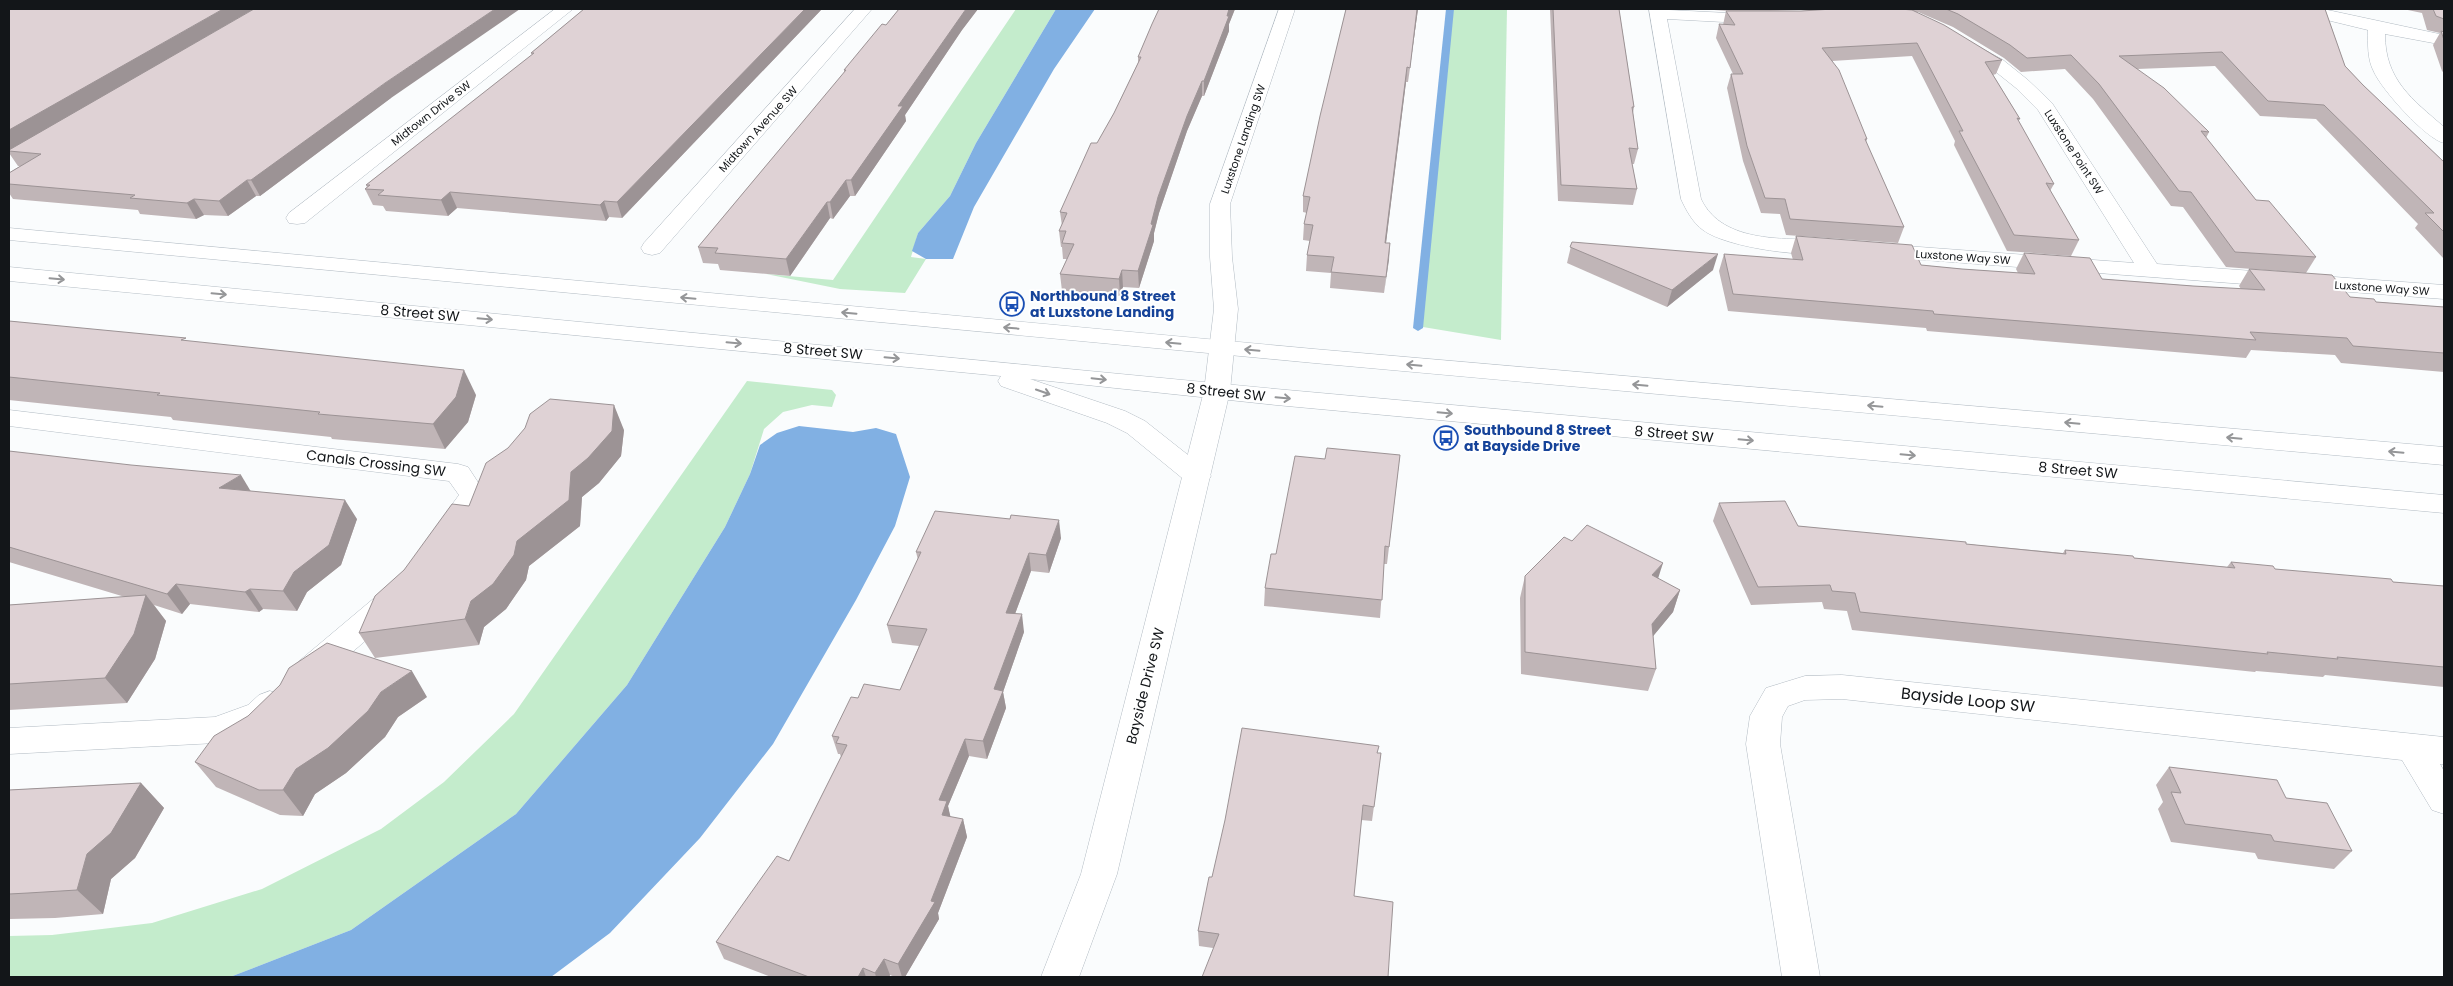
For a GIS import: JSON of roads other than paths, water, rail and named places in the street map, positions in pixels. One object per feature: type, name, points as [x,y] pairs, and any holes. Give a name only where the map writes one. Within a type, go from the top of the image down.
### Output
[{"type":"street","name":"Midtown Drive SW","points":[[297,218],[566,9]]},
{"type":"street","name":"Midtown Avenue SW","points":[[652,248],[864,9]]},
{"type":"street","name":"Luxstone Landing SW","points":[[1217,392],[1226,309],[1221,257],[1220,204],[1287,9]]},
{"type":"street","points":[[2304,9],[2376,27],[2444,40]]},
{"type":"street","points":[[1657,12],[1712,18],[1780,18]]},
{"type":"street","name":"Luxstone Way SW","points":[[1657,12],[1692,199],[1698,214],[1713,228],[1736,237],[1766,242],[2444,292]]},
{"type":"street","points":[[2376,27],[2379,63],[2386,77],[2406,102],[2444,138]]},
{"type":"street","name":"Luxstone Point SW","points":[[1955,38],[1997,64],[2022,84],[2045,107],[2150,271]]},
{"type":"street","points":[[9,234],[1222,348],[2444,456]]},
{"type":"street","name":"8 Street SW","points":[[9,274],[963,365],[1217,392],[2444,504]]},
{"type":"street","points":[[963,365],[1116,417],[1136,426],[1197,476]]},
{"type":"street","name":"Bayside Drive SW","points":[[1060,977],[1099,874],[1217,392]]},
{"type":"street","name":"Canals Crossing SW","points":[[9,418],[458,473],[473,496],[427,557]]},
{"type":"street","points":[[9,741],[216,730],[258,714],[398,595],[409,580]]},
{"type":"street","name":"Bayside Loop SW","points":[[1801,977],[1763,744],[1766,716],[1777,696],[1805,688],[1842,687],[2428,749]]},
{"type":"street","points":[[2428,749],[2444,800]]},
{"type":"water","points":[[1056,9],[1095,9],[1054,69],[974,207],[953,259],[926,259],[912,251],[918,233],[950,196],[976,143]]},
{"type":"water","points":[[799,426],[853,432],[876,428],[896,434],[910,477],[895,526],[856,600],[773,744],[700,838],[610,933],[551,977],[230,977],[351,930],[516,814],[627,685],[725,527],[750,474],[760,445],[777,433]]},
{"type":"waterway","points":[[1418,328],[1450,9]]},
{"type":"place","name":"Northbound 8 Street at Luxstone Landing","points":[[1012,304]]},
{"type":"place","name":"Southbound 8 Street at Bayside Drive","points":[[1446,438]]}]
